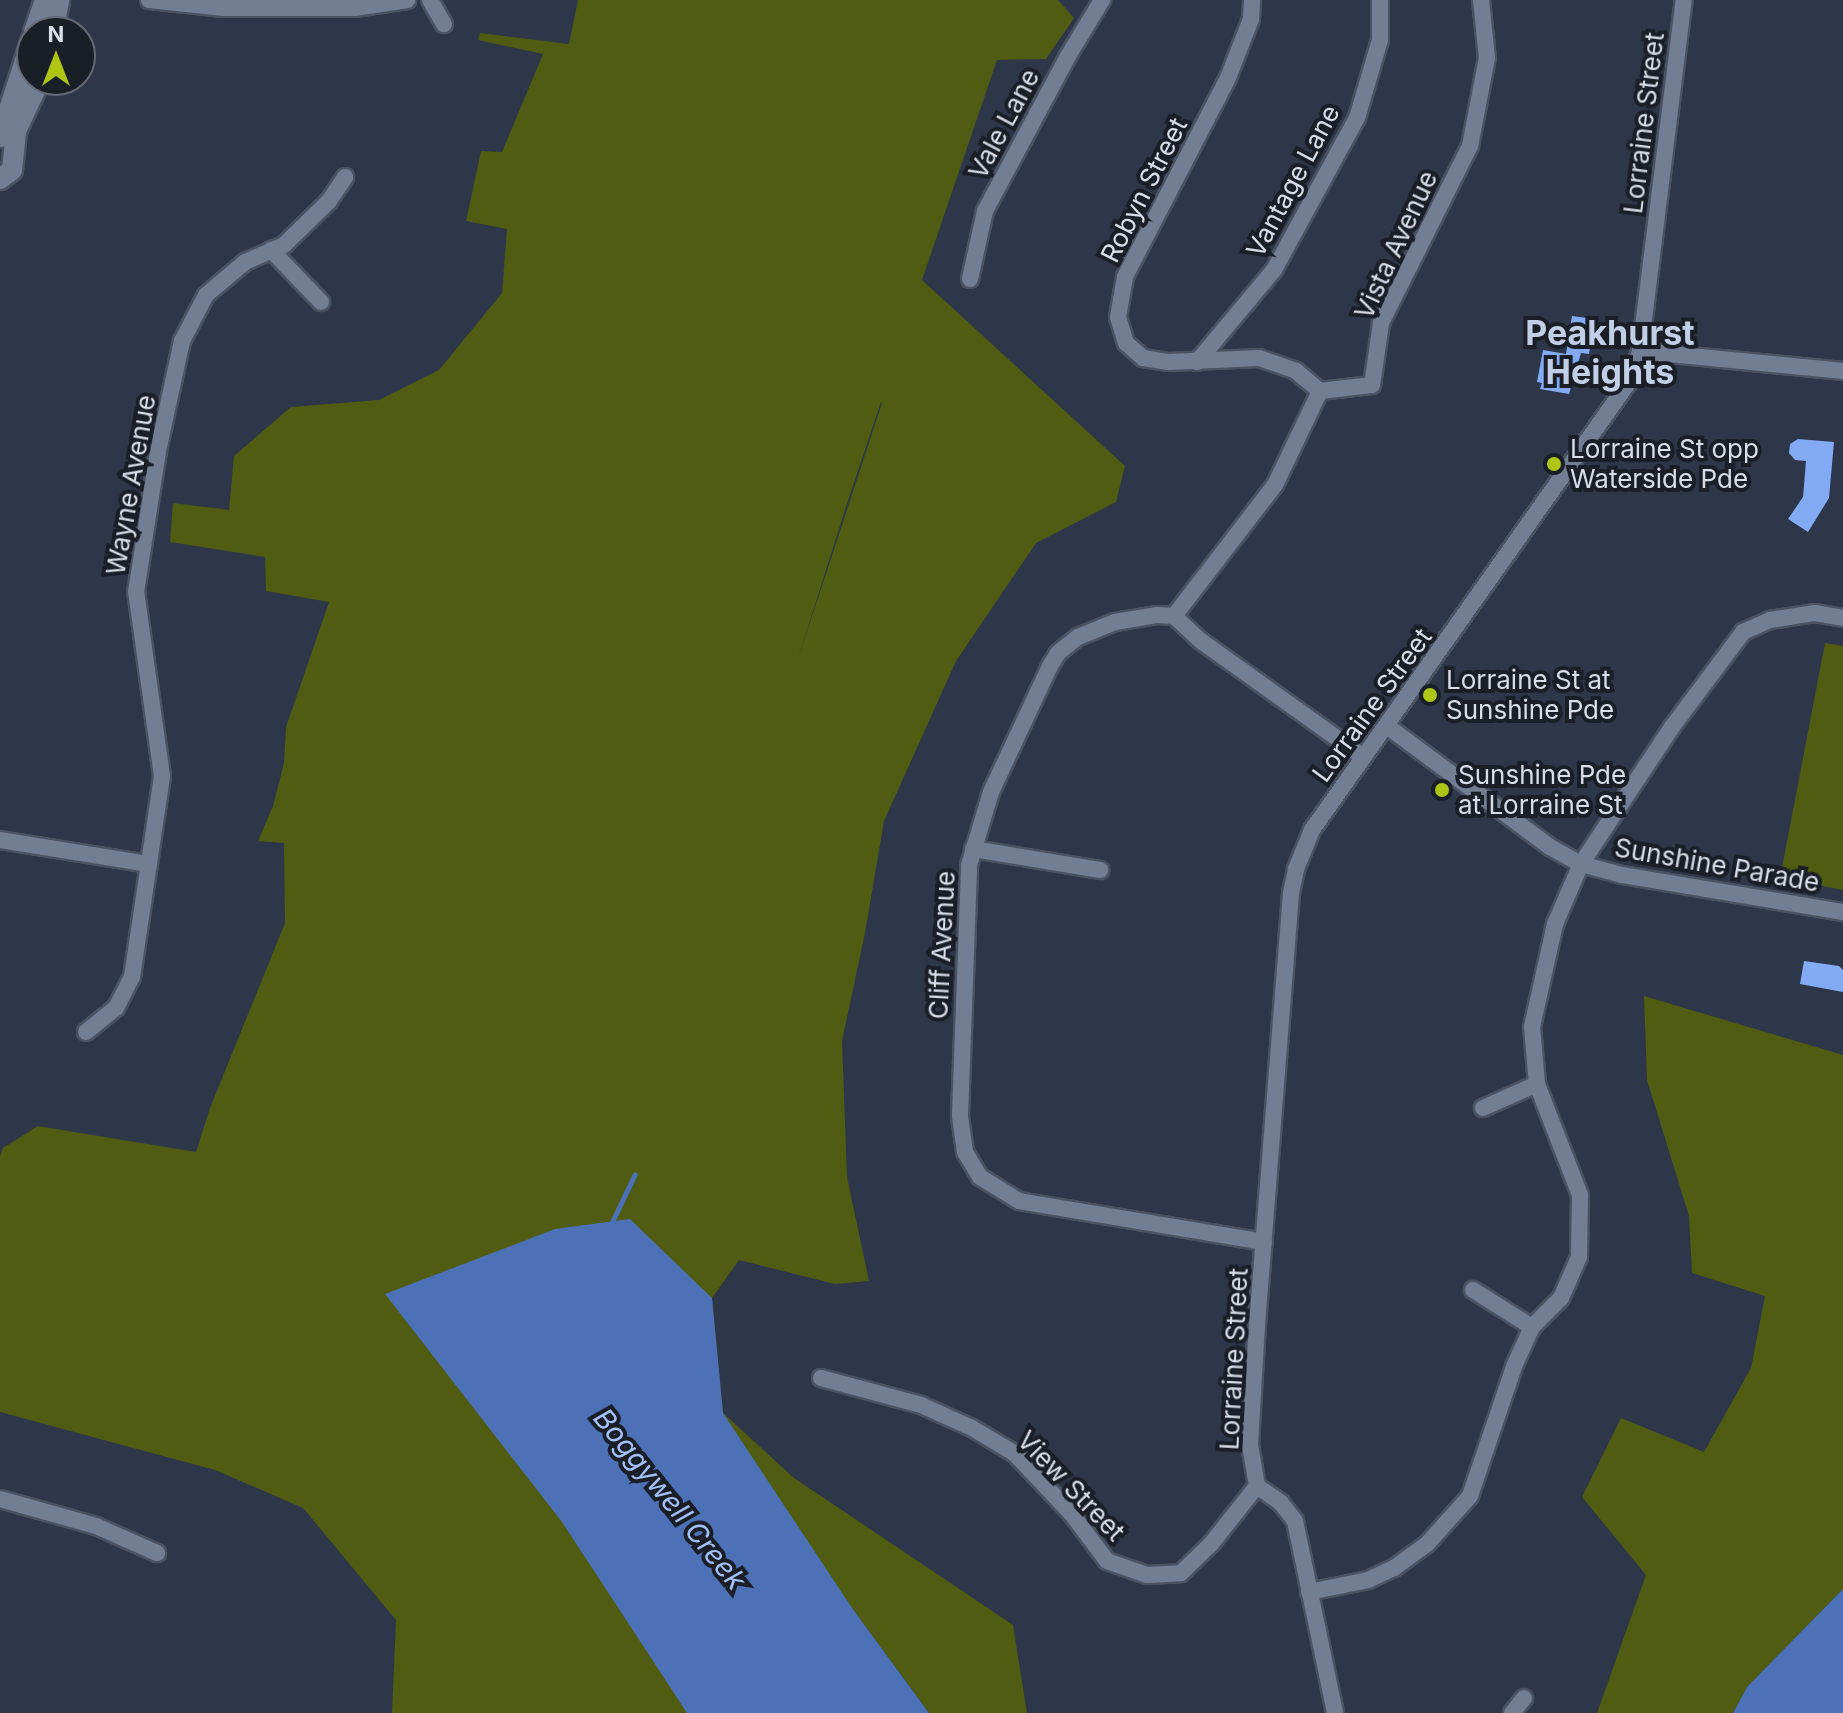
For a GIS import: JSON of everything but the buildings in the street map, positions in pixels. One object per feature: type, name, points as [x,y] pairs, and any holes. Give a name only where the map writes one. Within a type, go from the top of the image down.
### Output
[{"type":"street","points":[[149,0],[205,7],[355,8],[407,0]]},
{"type":"street","points":[[430,0],[444,24]]},
{"type":"street","name":"Vale Lane","points":[[970,279],[985,211],[1068,56],[1102,0]]},
{"type":"street","name":"Robyn Street","points":[[1252,0],[1251,19],[1228,78],[1125,277],[1118,317],[1126,343],[1143,358],[1197,362],[1259,358],[1296,371],[1320,391]]},
{"type":"street","name":"Vantage Lane","points":[[1197,362],[1274,270],[1357,118],[1380,40],[1380,0]]},
{"type":"street","name":"Vista Avenue","points":[[1320,391],[1372,385],[1381,323],[1470,146],[1487,58],[1481,0]]},
{"type":"street","name":"Lorraine Street","points":[[1257,1486],[1250,1445],[1291,893],[1312,830],[1622,396],[1640,351],[1684,0]]},
{"type":"street","points":[[0,137],[16,88]]},
{"type":"street","points":[[4,165],[32,96]]},
{"type":"street","name":"Wayne Avenue","points":[[86,1032],[116,1008],[132,977],[162,776],[136,592],[158,451],[182,341],[206,295],[245,262],[284,245],[310,223],[345,177]]},
{"type":"street","points":[[271,250],[321,302]]},
{"type":"street","points":[[1640,351],[1843,371]]},
{"type":"street","points":[[1320,391],[1275,485],[1174,616],[1201,641],[1363,757]]},
{"type":"street","points":[[1309,1592],[1368,1580],[1394,1568],[1427,1544],[1470,1496],[1515,1364],[1532,1327],[1561,1298],[1579,1257],[1580,1195],[1537,1084],[1532,1027],[1540,977],[1567,891],[1581,864],[1672,727],[1743,632],[1770,620],[1815,613],[1842,613]]},
{"type":"street","name":"Cliff Avenue","points":[[1174,616],[1157,615],[1095,628],[1058,653],[1027,709],[991,792],[966,883],[960,1115],[965,1152],[980,1177],[1019,1201],[1264,1242]]},
{"type":"street","name":"Sunshine Parade","points":[[1387,726],[1550,847],[1581,864],[1622,875],[1843,912]]},
{"type":"street","points":[[0,840],[149,864]]},
{"type":"street","points":[[973,849],[1100,870]]},
{"type":"street","points":[[1483,1108],[1537,1084]]},
{"type":"street","points":[[1473,1290],[1532,1327]]},
{"type":"street","name":"View Street","points":[[821,1378],[921,1405],[972,1428],[1014,1453],[1071,1513],[1107,1561],[1147,1575],[1181,1573],[1211,1544],[1257,1486]]},
{"type":"street","points":[[1257,1486],[1281,1503],[1295,1521],[1335,1713]]},
{"type":"street","points":[[0,1499],[96,1526],[157,1553]]},
{"type":"street","points":[[1512,1713],[1524,1698]]},
{"type":"green space","points":[[578,0],[1058,0],[1074,18],[1046,59],[997,60],[922,280],[1125,466],[1116,502],[1036,543],[956,661],[884,821],[842,1041],[847,1177],[869,1281],[835,1284],[739,1260],[712,1298],[723,1413],[794,1478],[1013,1625],[1027,1713],[929,1713],[852,1608],[745,1713],[392,1713],[396,1620],[303,1508],[215,1470],[0,1412],[0,1156],[3,1148],[38,1126],[196,1152],[210,1108],[285,923],[284,843],[258,841],[273,806],[284,763],[286,727],[329,602],[266,591],[265,557],[170,542],[173,503],[229,510],[234,456],[291,407],[379,400],[439,370],[502,293],[507,229],[466,221],[481,151],[502,152],[543,54],[478,40],[480,33],[569,44]],"holes":[[[882,403],[797,662],[845,510]]]},
{"type":"green space","points":[[1825,643],[1843,646],[1843,890],[1780,878]]},
{"type":"green space","points":[[1644,996],[1843,1055],[1843,1589],[1747,1687],[1733,1713],[1597,1713],[1646,1575],[1582,1497],[1621,1418],[1704,1452],[1751,1368],[1765,1296],[1692,1273],[1689,1216],[1647,1080]]},
{"type":"water","points":[[630,1219],[712,1298],[723,1413],[852,1608],[929,1713],[687,1713],[562,1522],[385,1294],[555,1229]]},
{"type":"water","points":[[1843,1589],[1843,1713],[1733,1713],[1747,1687]]},
{"type":"waterway","name":"Boggywell Creek","points":[[611,1224],[635,1174]]},
{"type":"place","name":"Lorraine St opp Waterside Pde","points":[[1554,464]]},
{"type":"place","name":"Lorraine St at Sunshine Pde","points":[[1430,695]]},
{"type":"place","name":"Sunshine Pde at Lorraine St","points":[[1442,790]]},
{"type":"district","name":"Peakhurst Heights","points":[[1610,352]]}]
